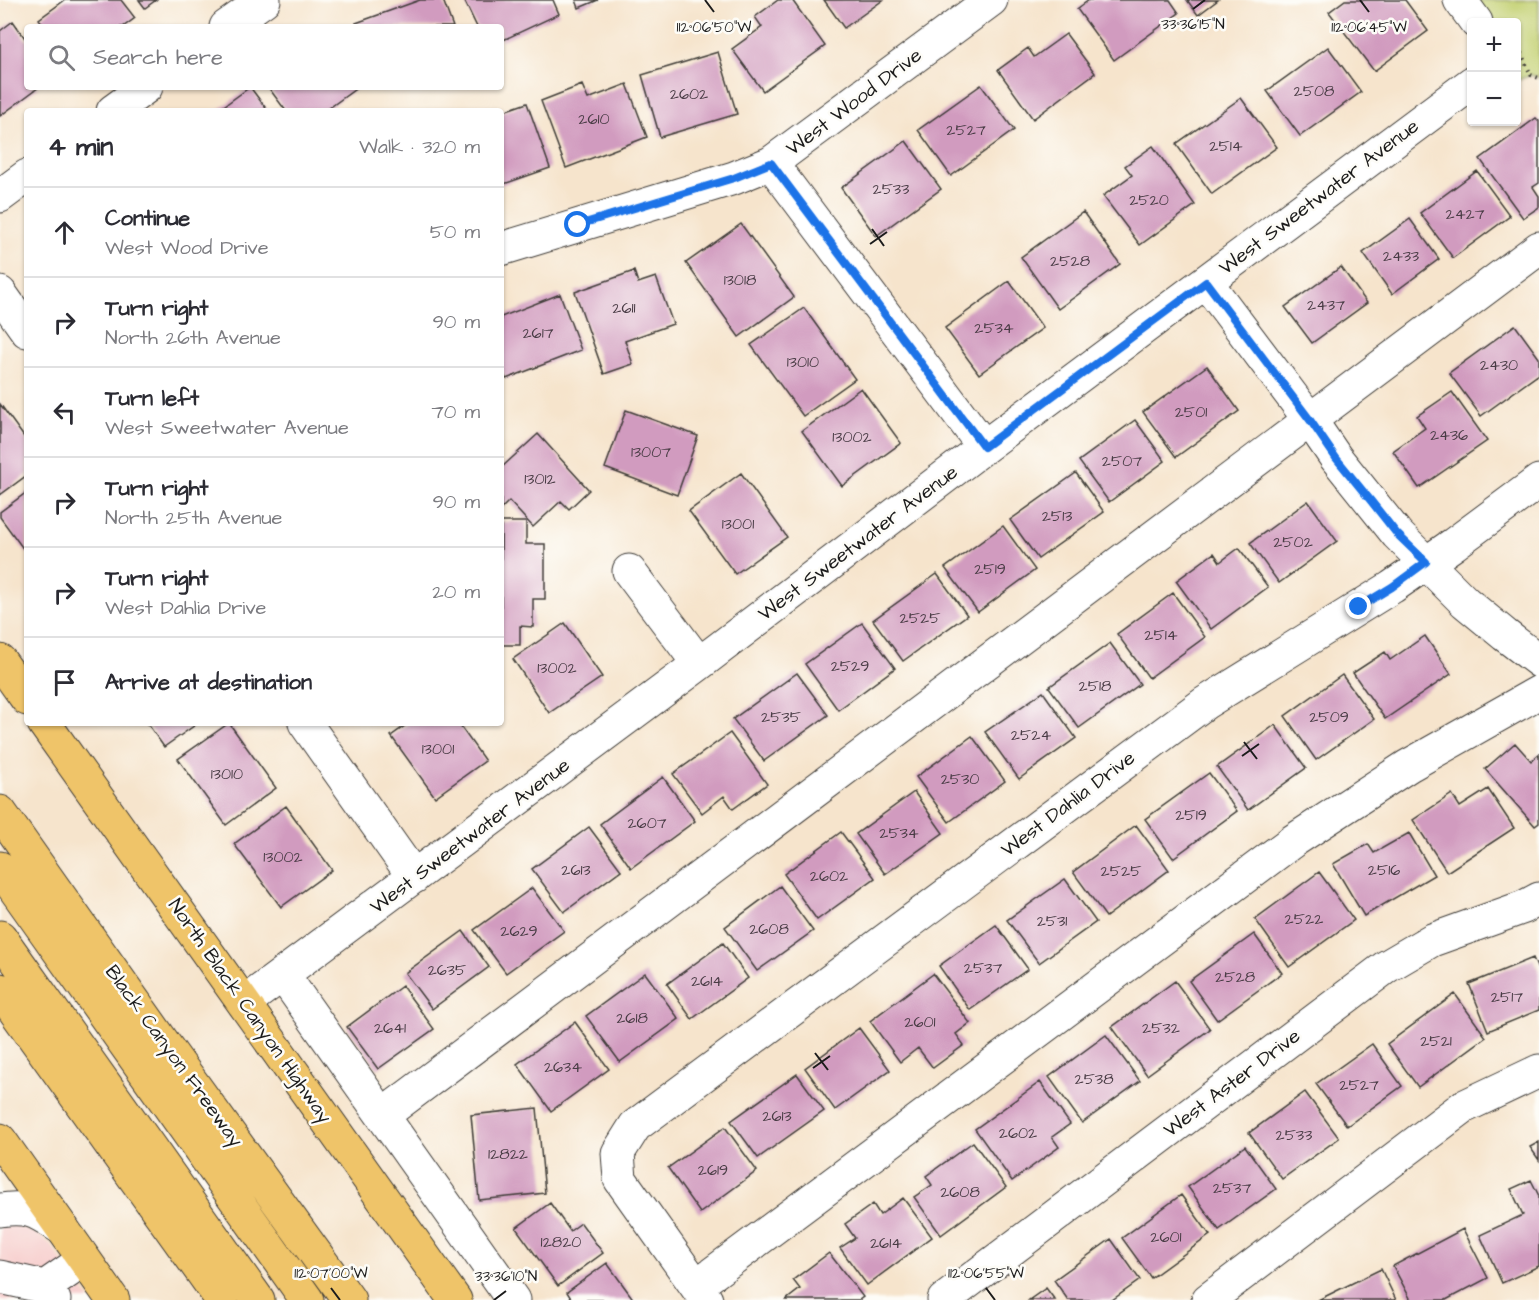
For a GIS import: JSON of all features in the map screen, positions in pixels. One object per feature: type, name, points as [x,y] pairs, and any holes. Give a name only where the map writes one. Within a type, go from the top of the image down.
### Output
[{"type":"main road","points":[[0,661],[24,695]]},
{"type":"main road","name":"North Black Canyon Highway","points":[[46,726],[455,1300]]},
{"type":"main road","name":"Black Canyon Freeway","points":[[0,812],[349,1300]]},
{"type":"main road","points":[[0,868],[307,1300]]},
{"type":"main road","points":[[0,937],[258,1300]]},
{"type":"main road","points":[[0,990],[222,1300]]},
{"type":"main road","points":[[0,1140],[113,1300]]},
{"type":"street","points":[[230,24],[264,0]]},
{"type":"street","name":"West Wood Drive","points":[[504,248],[734,178],[771,163],[991,0]]},
{"type":"street","points":[[1460,0],[1473,18]]},
{"type":"street","name":"West Sweetwater Avenue","points":[[244,1003],[1467,87]]},
{"type":"street","points":[[118,108],[142,90]]},
{"type":"street","points":[[771,163],[984,447]]},
{"type":"street","points":[[0,196],[24,178]]},
{"type":"street","points":[[383,1115],[1539,248]]},
{"type":"street","points":[[1206,282],[1336,458],[1397,534],[1466,602],[1539,661]]},
{"type":"street","points":[[0,293],[24,327]]},
{"type":"street","name":"West Dahlia Drive","points":[[701,1293],[620,1179],[618,1153],[635,1126],[1205,703],[1392,587],[1539,481]]},
{"type":"street","points":[[629,571],[699,664]]},
{"type":"street","points":[[701,1293],[1293,841],[1408,766],[1539,692]]},
{"type":"street","points":[[307,726],[414,877]]},
{"type":"street","name":"West Aster Drive","points":[[944,1300],[1386,967],[1432,940],[1524,907],[1539,899]]},
{"type":"street","points":[[283,975],[513,1300]]},
{"type":"street","points":[[1208,1300],[1463,1107],[1539,1071]]},
{"type":"street","points":[[0,1210],[32,1209],[63,1229]]},
{"type":"street","points":[[0,1277],[42,1296],[84,1260]]},
{"type":"path","points":[[1521,53],[1531,75],[1539,78]]},
{"type":"shaded area","points":[[0,1225],[16,1225],[36,1233],[49,1243],[90,1300],[0,1300]]},
{"type":"green space","points":[[1464,0],[1539,0],[1539,78],[1531,75],[1521,79],[1521,18],[1476,18]]},
{"type":"building","points":[[65,0],[121,0],[135,18],[127,24],[43,24],[39,19]]},
{"type":"building","points":[[139,0],[156,0],[145,8]]},
{"type":"building","points":[[420,0],[443,0],[452,24],[356,24]]},
{"type":"building","points":[[464,0],[553,0],[559,14],[504,40],[504,24],[476,24]]},
{"type":"building","points":[[576,0],[598,0],[579,8]]},
{"type":"building","points":[[778,0],[792,0],[825,46],[763,91],[732,49],[762,27],[755,17]]},
{"type":"building","points":[[824,0],[883,0],[844,28]]},
{"type":"building","points":[[1089,0],[1170,0],[1179,13],[1114,60],[1077,9]]},
{"type":"building","points":[[1187,0],[1218,0],[1198,15]]},
{"type":"building","points":[[1345,0],[1405,0],[1428,31],[1374,71],[1329,12]]},
{"type":"building","points":[[13,21],[24,37],[24,90],[35,90],[0,116],[0,31]]},
{"type":"building","points":[[1066,34],[1095,73],[1033,119],[998,70],[1028,48],[1034,57]]},
{"type":"building","points":[[1328,47],[1361,92],[1300,136],[1267,91]]},
{"type":"building","points":[[718,52],[737,114],[660,137],[642,75]]},
{"type":"building","points":[[627,84],[647,137],[566,168],[541,101],[582,85],[588,99]]},
{"type":"building","points":[[981,85],[1014,130],[951,176],[918,130]]},
{"type":"building","points":[[246,90],[252,90],[266,108],[221,108]]},
{"type":"building","points":[[270,90],[354,90],[329,108],[284,108]]},
{"type":"building","points":[[1241,98],[1277,147],[1212,194],[1176,144]]},
{"type":"building","points":[[527,103],[550,168],[504,184],[504,111]]},
{"type":"building","points":[[1536,118],[1539,121],[1539,183],[1533,187],[1539,196],[1539,207],[1523,218],[1480,159]]},
{"type":"building","points":[[906,141],[941,189],[876,236],[841,188]]},
{"type":"building","points":[[1153,146],[1195,205],[1140,245],[1103,196],[1132,175],[1125,166]]},
{"type":"building","points":[[1477,171],[1510,216],[1453,258],[1420,213]]},
{"type":"building","points":[[1083,212],[1120,264],[1058,309],[1021,257]]},
{"type":"building","points":[[1410,219],[1439,259],[1392,294],[1363,253]]},
{"type":"building","points":[[741,224],[794,297],[739,337],[686,263]]},
{"type":"building","points":[[1341,267],[1367,303],[1312,343],[1285,307]]},
{"type":"building","points":[[634,271],[638,283],[656,277],[673,324],[625,341],[633,364],[604,374],[575,292]]},
{"type":"building","points":[[1009,281],[1043,328],[979,374],[945,328]]},
{"type":"building","points":[[560,294],[581,350],[506,379],[504,374],[504,316]]},
{"type":"building","points":[[804,308],[855,379],[803,416],[751,345]]},
{"type":"building","points":[[1515,325],[1539,358],[1539,374],[1481,416],[1449,373]]},
{"type":"building","points":[[1207,366],[1239,411],[1176,457],[1143,412]]},
{"type":"building","points":[[861,388],[901,443],[842,486],[802,431]]},
{"type":"building","points":[[1452,392],[1487,441],[1419,488],[1393,451],[1425,428],[1417,416]]},
{"type":"building","points":[[0,404],[24,437],[24,477],[0,495]]},
{"type":"building","points":[[626,410],[698,436],[677,495],[605,468]]},
{"type":"building","points":[[1135,420],[1165,461],[1109,502],[1079,461]]},
{"type":"building","points":[[538,434],[589,490],[569,509],[561,501],[533,527],[509,501],[504,506],[504,465]]},
{"type":"building","points":[[741,473],[787,537],[735,574],[689,511]]},
{"type":"building","points":[[1076,473],[1104,512],[1038,559],[1010,520]]},
{"type":"building","points":[[24,494],[24,550],[0,517],[0,512]]},
{"type":"building","points":[[1308,501],[1337,541],[1279,583],[1250,543]]},
{"type":"building","points":[[504,522],[526,522],[526,544],[545,544],[545,599],[533,599],[533,627],[520,626],[520,645],[504,645]]},
{"type":"building","points":[[1003,526],[1035,570],[978,612],[945,568]]},
{"type":"building","points":[[1239,548],[1268,587],[1211,629],[1176,581],[1214,553],[1220,562]]},
{"type":"building","points":[[937,574],[967,615],[903,661],[873,620]]},
{"type":"building","points":[[1173,593],[1205,637],[1149,678],[1117,634]]},
{"type":"building","points":[[565,623],[602,677],[549,713],[513,659]]},
{"type":"building","points":[[862,623],[895,668],[838,710],[805,664]]},
{"type":"building","points":[[1425,636],[1451,674],[1385,719],[1353,673],[1385,652],[1390,660]]},
{"type":"building","points":[[1110,643],[1140,684],[1079,728],[1049,687]]},
{"type":"building","points":[[797,673],[828,715],[764,761],[733,719]]},
{"type":"building","points":[[1342,675],[1374,719],[1316,760],[1285,716]]},
{"type":"building","points":[[1043,692],[1076,738],[1019,779],[985,732]]},
{"type":"building","points":[[1275,725],[1306,768],[1248,810],[1217,767]]},
{"type":"building","points":[[149,726],[194,726],[164,747]]},
{"type":"building","points":[[225,726],[231,726],[276,788],[226,825],[178,759]]},
{"type":"building","points":[[405,726],[460,726],[485,761],[435,797],[391,736]]},
{"type":"building","points":[[730,733],[767,784],[733,809],[724,796],[702,813],[673,774]]},
{"type":"building","points":[[972,736],[1005,781],[949,822],[916,777]]},
{"type":"building","points":[[1515,743],[1531,761],[1539,754],[1539,823],[1535,826],[1485,769]]},
{"type":"building","points":[[1209,773],[1237,811],[1173,858],[1145,819]]},
{"type":"building","points":[[663,777],[695,821],[631,868],[600,824]]},
{"type":"building","points":[[1488,789],[1514,828],[1447,872],[1413,820],[1452,794],[1460,807]]},
{"type":"building","points":[[914,792],[943,833],[885,874],[856,834]]},
{"type":"building","points":[[286,806],[332,870],[281,907],[234,844]]},
{"type":"building","points":[[1136,825],[1169,870],[1106,917],[1073,872]]},
{"type":"building","points":[[589,827],[621,870],[564,912],[532,869]]},
{"type":"building","points":[[841,832],[875,878],[817,920],[784,874]]},
{"type":"building","points":[[1409,833],[1434,875],[1364,916],[1333,864],[1368,844],[1374,853]]},
{"type":"building","points":[[1319,872],[1354,920],[1289,967],[1255,919]]},
{"type":"building","points":[[1065,879],[1096,922],[1039,963],[1007,920]]},
{"type":"building","points":[[780,886],[813,931],[757,971],[725,927]]},
{"type":"building","points":[[532,888],[564,931],[506,973],[474,930]]},
{"type":"building","points":[[996,925],[1028,969],[970,1010],[939,966]]},
{"type":"building","points":[[463,931],[489,967],[432,1009],[405,973]]},
{"type":"building","points":[[1254,934],[1282,973],[1217,1020],[1189,981]]},
{"type":"building","points":[[723,943],[748,978],[692,1019],[667,984]]},
{"type":"building","points":[[1533,958],[1539,972],[1539,1010],[1488,1031],[1469,984]]},
{"type":"building","points":[[645,973],[679,1019],[620,1062],[586,1016]]},
{"type":"building","points":[[933,974],[970,1023],[956,1034],[964,1045],[933,1068],[918,1048],[900,1062],[870,1021]]},
{"type":"building","points":[[1175,981],[1210,1029],[1147,1075],[1112,1027]]},
{"type":"building","points":[[402,986],[434,1029],[378,1069],[347,1027]]},
{"type":"building","points":[[1455,994],[1486,1037],[1418,1087],[1387,1044]]},
{"type":"building","points":[[575,1022],[609,1069],[551,1111],[517,1064]]},
{"type":"building","points":[[859,1028],[890,1070],[835,1110],[805,1068]]},
{"type":"building","points":[[1106,1035],[1140,1081],[1082,1123],[1049,1077]]},
{"type":"building","points":[[1372,1044],[1402,1086],[1347,1126],[1316,1084]]},
{"type":"building","points":[[797,1074],[824,1111],[758,1158],[731,1121]]},
{"type":"building","points":[[1040,1082],[1070,1124],[1052,1137],[1059,1147],[1012,1181],[975,1129]]},
{"type":"building","points":[[1305,1092],[1339,1138],[1282,1179],[1249,1133]]},
{"type":"building","points":[[537,1108],[545,1193],[479,1200],[471,1115]]},
{"type":"building","points":[[725,1127],[757,1171],[700,1213],[668,1168]]},
{"type":"building","points":[[973,1142],[1006,1187],[941,1235],[914,1197],[932,1185],[926,1176]]},
{"type":"building","points":[[1539,1142],[1539,1160],[1530,1147]]},
{"type":"building","points":[[1245,1146],[1276,1189],[1219,1230],[1188,1187]]},
{"type":"building","points":[[1531,1180],[1539,1196],[1539,1266],[1502,1283],[1480,1235],[1523,1215],[1511,1189]]},
{"type":"building","points":[[1181,1195],[1210,1235],[1151,1278],[1122,1238]]},
{"type":"building","points":[[903,1198],[932,1237],[867,1285],[840,1248],[855,1238],[845,1224],[873,1204],[880,1215]]},
{"type":"building","points":[[550,1203],[570,1231],[581,1223],[603,1253],[558,1286],[516,1228]]},
{"type":"building","points":[[1463,1229],[1488,1278],[1446,1300],[1411,1300],[1393,1266]]},
{"type":"building","points":[[1111,1239],[1140,1280],[1112,1300],[1068,1300],[1054,1280]]},
{"type":"building","points":[[829,1253],[863,1297],[859,1300],[786,1300],[800,1289],[793,1280]]},
{"type":"building","points":[[607,1263],[634,1300],[572,1300],[567,1292]]},
{"type":"building","points":[[1381,1269],[1396,1300],[1318,1300]]},
{"type":"building","points":[[1046,1288],[1055,1300],[1029,1300]]},
{"type":"route","points":[[578,225],[734,178],[771,163],[984,447],[1206,282],[1336,458],[1397,534],[1426,562],[1359,607]]}]
